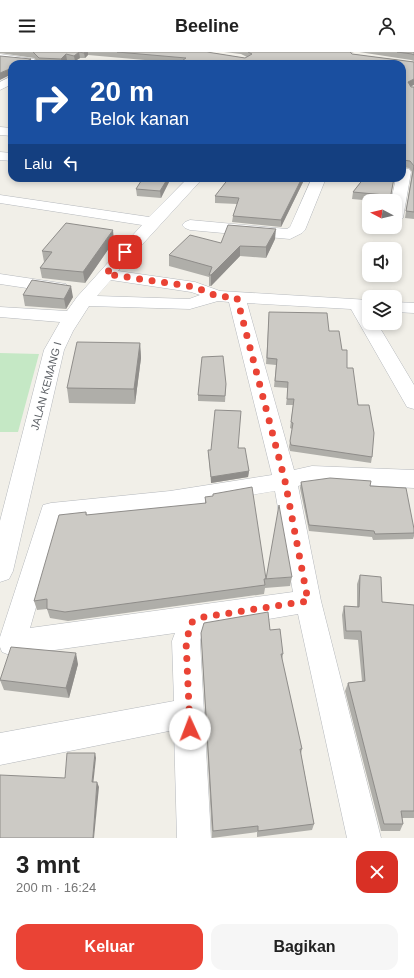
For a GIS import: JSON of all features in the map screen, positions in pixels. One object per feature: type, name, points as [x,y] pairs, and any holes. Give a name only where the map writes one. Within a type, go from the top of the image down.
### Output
[{"type":"street","points":[[0,57],[22,60]]},
{"type":"street","name":"JALAN KEMANG I","points":[[0,570],[4,542],[54,350],[60,335],[71,317],[87,296],[153,222],[192,182]]},
{"type":"street","points":[[190,225],[290,234],[297,230],[317,182]]},
{"type":"street","points":[[401,194],[405,182]]},
{"type":"street","points":[[0,199],[153,222]]},
{"type":"street","points":[[106,274],[195,287],[227,297],[362,305]]},
{"type":"street","points":[[0,279],[87,296],[190,304],[227,297]]},
{"type":"street","points":[[227,297],[285,481],[308,601],[364,838]]},
{"type":"street","points":[[402,307],[414,308]]},
{"type":"street","points":[[0,312],[71,317]]},
{"type":"street","points":[[376,330],[414,402]]},
{"type":"street","points":[[308,601],[204,617],[12,643],[51,512],[170,500],[285,481],[312,474],[414,479]]},
{"type":"street","points":[[194,838],[186,641],[192,622],[204,617]]},
{"type":"street","points":[[0,749],[189,713]]},
{"type":"green space","points":[[0,353],[39,354],[18,432],[0,432]]},
{"type":"building","points":[[33,52],[79,52],[74,56],[66,54],[61,59],[39,58]]},
{"type":"building","points":[[117,52],[207,52],[245,58],[252,54],[248,52],[350,52],[352,54],[398,60],[183,60],[186,58]]},
{"type":"building","points":[[397,52],[414,52],[414,55],[412,54]]},
{"type":"building","points":[[0,56],[31,59],[8,60],[8,70],[0,73]]},
{"type":"building","points":[[406,61],[414,62],[414,79],[408,82],[411,87],[414,87],[414,166],[410,161],[406,160]]},
{"type":"building","points":[[414,166],[414,212],[406,211]]},
{"type":"building","points":[[140,182],[166,182],[160,191],[136,189]]},
{"type":"building","points":[[226,182],[300,182],[281,220],[233,216],[239,198],[215,196]]},
{"type":"building","points":[[361,182],[393,182],[391,194],[353,192]]},
{"type":"building","points":[[66,223],[113,230],[83,272],[40,268],[52,252],[42,251]]},
{"type":"building","points":[[228,225],[276,229],[266,247],[240,246],[211,275],[209,275],[212,267],[169,255],[190,235],[221,243]]},
{"type":"building","points":[[32,280],[71,286],[64,299],[23,295]]},
{"type":"building","points":[[269,312],[327,313],[329,331],[339,331],[342,350],[347,350],[347,368],[353,368],[358,405],[369,405],[374,433],[372,457],[291,445],[290,441],[293,423],[291,422],[294,399],[287,399],[288,382],[275,381],[277,359],[267,358]]},
{"type":"building","points":[[77,342],[140,343],[134,389],[67,388]]},
{"type":"building","points":[[223,356],[226,384],[225,396],[198,395],[202,357]]},
{"type":"building","points":[[215,410],[241,411],[238,448],[245,448],[249,471],[211,477],[208,450],[211,450]]},
{"type":"building","points":[[330,478],[371,481],[370,486],[406,488],[414,533],[375,534],[374,531],[309,525],[301,482]]},
{"type":"building","points":[[252,487],[266,579],[264,579],[265,585],[65,612],[47,609],[47,599],[34,601],[59,515],[86,512],[86,515],[206,503],[205,497],[213,496],[213,494]]},
{"type":"building","points":[[279,505],[292,577],[266,579]]},
{"type":"building","points":[[360,575],[381,577],[382,602],[414,605],[414,811],[401,811],[403,824],[384,824],[348,683],[365,681],[361,631],[346,631],[344,606],[359,607]]},
{"type":"building","points":[[268,612],[270,630],[280,629],[283,654],[281,654],[302,749],[300,749],[314,824],[258,831],[258,826],[213,831],[201,633],[204,623]]},
{"type":"building","points":[[11,647],[76,653],[66,688],[0,680]]},
{"type":"building","points":[[67,753],[95,753],[92,782],[97,782],[93,838],[0,838],[0,775],[65,778]]},
{"type":"route","points":[[125,252],[106,274],[195,287],[217,296],[237,298],[285,481],[308,601],[204,617],[192,622],[186,641],[190,729]]}]
